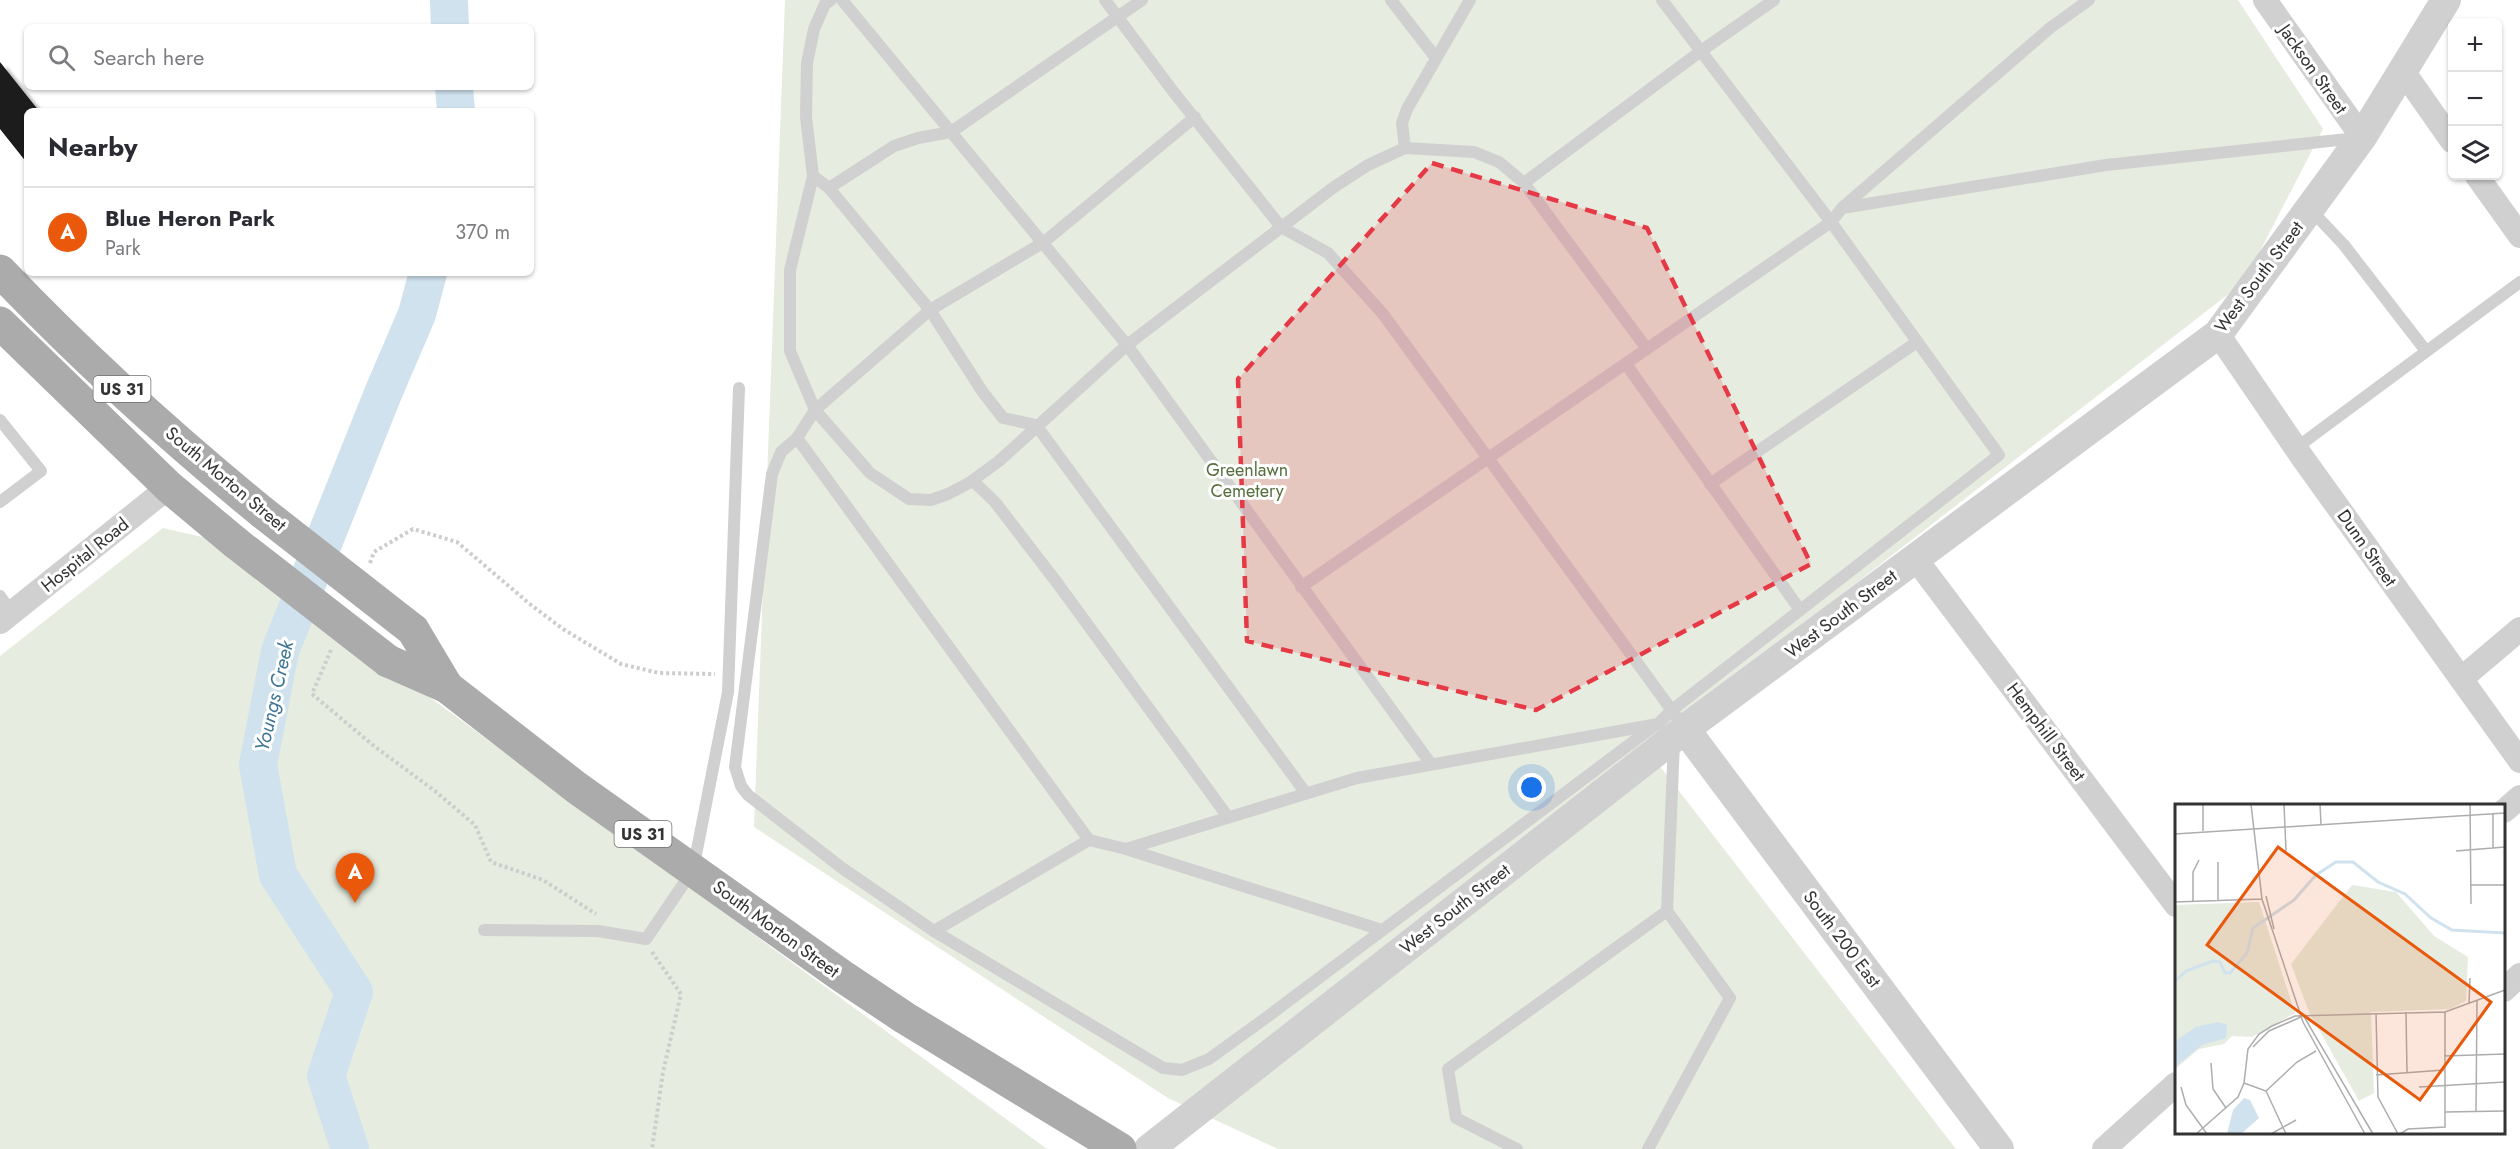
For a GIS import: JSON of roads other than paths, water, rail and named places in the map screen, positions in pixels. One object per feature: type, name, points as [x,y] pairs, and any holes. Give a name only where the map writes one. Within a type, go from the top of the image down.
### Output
[{"type":"main road","name":"South Morton Street","points":[[0,272],[43,316],[200,462],[413,630],[447,687]]},
{"type":"main road","name":"South Morton Street","points":[[9,337],[169,487],[236,543],[388,661],[447,687],[577,788],[842,976],[905,1018],[1120,1149]]},
{"type":"main road","points":[[169,487],[200,462]]},
{"type":"street","name":"Jackson Street","points":[[2265,0],[2362,137]]},
{"type":"street","name":"West South Street","points":[[1149,1149],[1672,725],[1916,558],[2218,334],[2362,137],[2446,0]]},
{"type":"street","points":[[2403,71],[2448,135]]},
{"type":"street","points":[[2480,180],[2520,236]]},
{"type":"street","name":"Dunn Street","points":[[2218,334],[2296,448],[2520,761]]},
{"type":"street","name":"Hospital Road","points":[[4,611],[169,487]]},
{"type":"street","name":"Hemphill Street","points":[[1916,558],[2175,905]]},
{"type":"street","points":[[2461,679],[2520,629]]},
{"type":"street","name":"South 200 East","points":[[1672,725],[1999,1149]]},
{"type":"street","points":[[2505,809],[2520,797]]},
{"type":"street","points":[[2505,989],[2520,975]]},
{"type":"street","points":[[2104,1149],[2175,1085]]},
{"type":"lane","points":[[831,0],[825,4],[814,29],[807,63],[806,117],[813,176],[790,270],[790,351],[815,410],[870,472],[909,499],[932,500],[973,481],[1016,446],[1036,425],[1127,345],[1334,187],[1368,165],[1405,148],[1474,152],[1500,162],[1524,183],[1647,349]]},
{"type":"lane","points":[[842,0],[1127,345],[1431,764]]},
{"type":"lane","points":[[1105,0],[1281,227],[1328,253],[1383,314],[1488,459],[1672,725],[1667,911],[1730,998],[1648,1149]]},
{"type":"lane","points":[[830,188],[894,147],[918,138],[951,132],[1142,0]]},
{"type":"lane","points":[[1391,0],[1436,58]]},
{"type":"lane","points":[[1405,148],[1402,123],[1407,109],[1470,0]]},
{"type":"lane","points":[[1195,117],[1044,242],[930,310],[815,410],[796,438],[781,452],[772,474],[735,767],[737,777],[748,795],[842,868],[934,931],[1163,1068],[1182,1070],[1209,1059],[1383,930],[1672,725],[1800,610],[1999,455],[1831,222],[1662,0]]},
{"type":"lane","points":[[1524,183],[1701,51],[1774,0]]},
{"type":"lane","points":[[1301,587],[1831,222],[1842,208],[2050,28],[2089,0]]},
{"type":"lane","points":[[1842,208],[2106,165],[2362,137]]},
{"type":"lane","points":[[813,176],[830,188],[930,310],[982,391],[1003,418],[1036,425],[1305,792]]},
{"type":"lane","points":[[2310,208],[2344,245],[2426,351]]},
{"type":"lane","points":[[2296,448],[2520,282]]},
{"type":"lane","points":[[1710,484],[1917,342]]},
{"type":"lane","points":[[1626,364],[1800,610]]},
{"type":"lane","points":[[484,930],[598,931],[646,939],[693,870],[728,692],[739,388]]},
{"type":"lane","points":[[0,420],[41,471],[0,502]]},
{"type":"lane","points":[[796,438],[1089,840],[1126,849],[1383,930]]},
{"type":"lane","points":[[973,481],[994,502],[1058,584],[1228,817]]},
{"type":"lane","points":[[1126,849],[1305,792],[1357,778],[1672,725]]},
{"type":"lane","points":[[934,931],[1089,840]]},
{"type":"lane","points":[[1517,1149],[1456,1118],[1448,1069],[1667,911]]},
{"type":"waterway","name":"Youngs Creek","points":[[449,0],[450,24]]},
{"type":"waterway","name":"Youngs Creek","points":[[454,90],[456,108]]},
{"type":"waterway","name":"Youngs Creek","points":[[350,1149],[326,1076],[354,992],[278,875],[258,765],[280,651],[417,314],[427,276]]},
{"type":"place","name":"Blue Heron Park","points":[[355,903]]},
{"type":"park label","name":"Greenlawn Cemetery","points":[[1247,480]]}]
